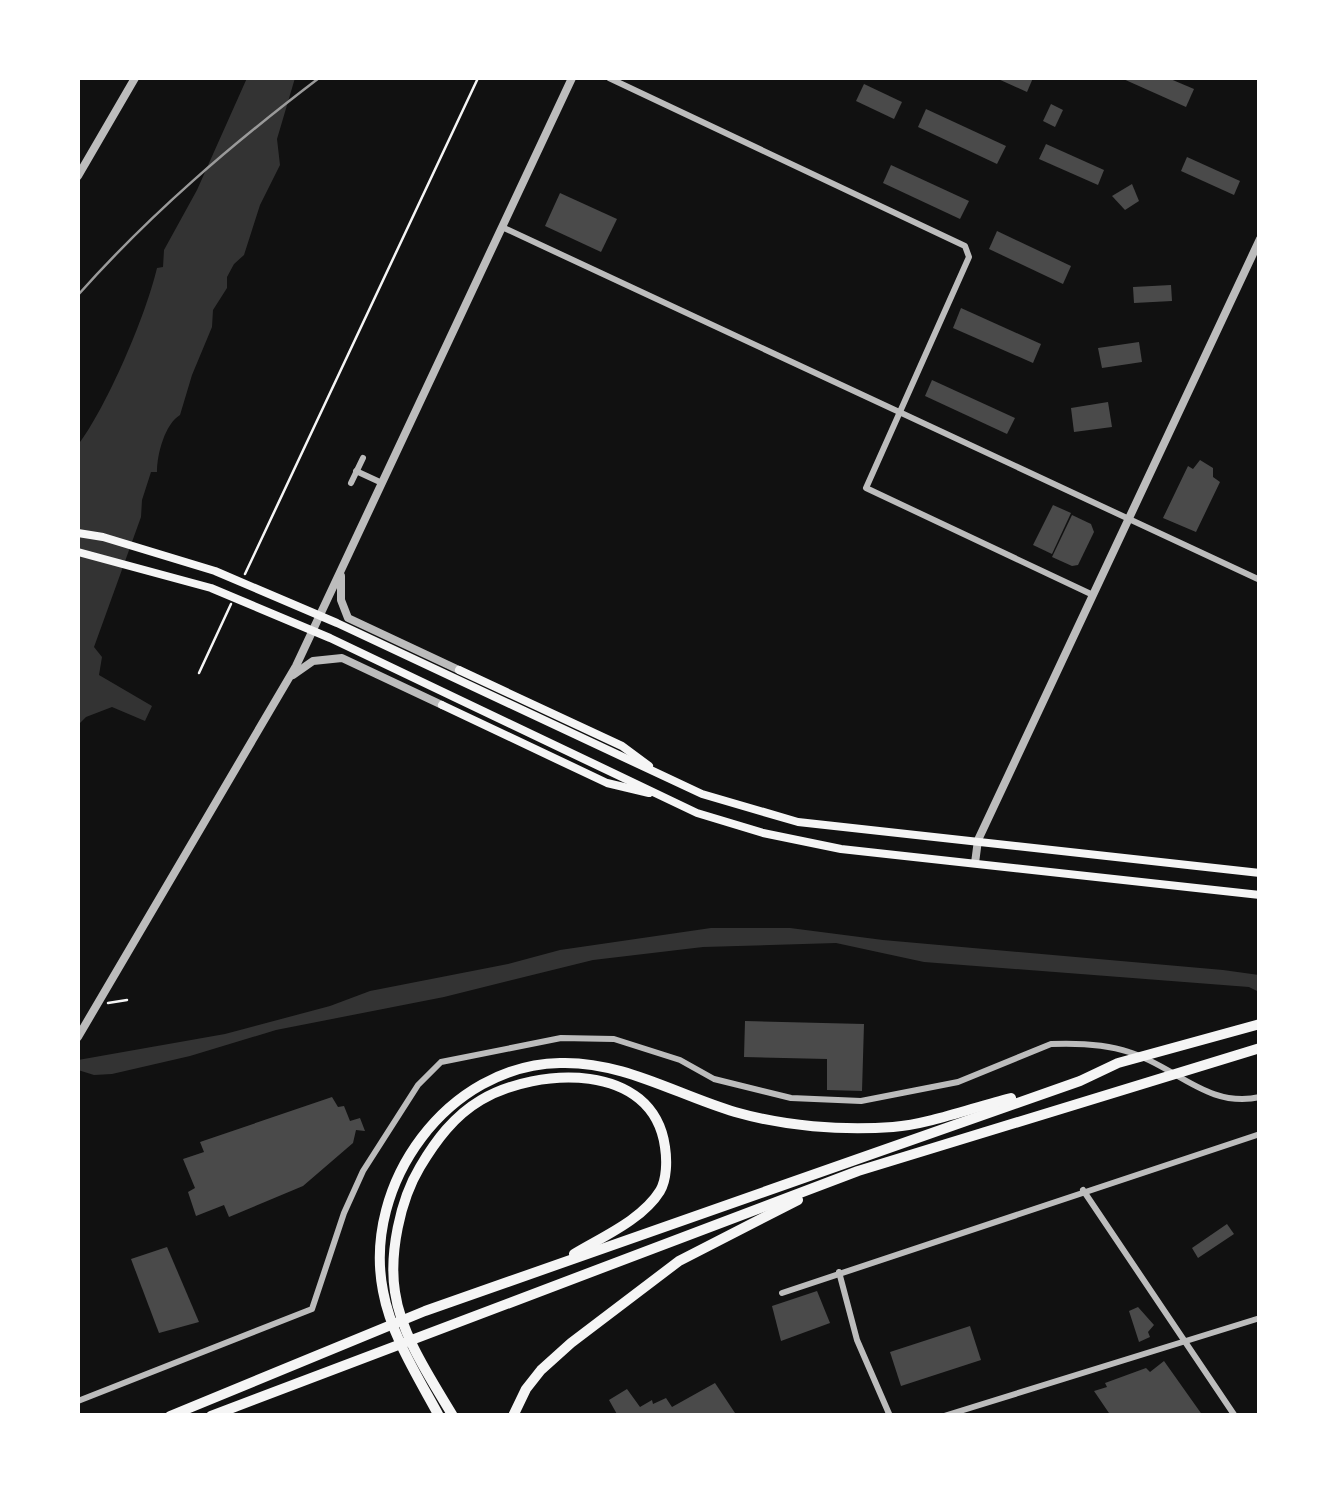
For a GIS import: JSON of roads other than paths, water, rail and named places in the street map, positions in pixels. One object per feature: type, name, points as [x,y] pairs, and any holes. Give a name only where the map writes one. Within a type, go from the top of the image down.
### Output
[{"type":"highway","points":[[170,1416],[425,1311],[1080,1081],[1118,1063],[1260,1024]]},
{"type":"highway","points":[[211,1416],[858,1171],[1260,1048]]},
{"type":"highway","points":[[439,1416],[407,1356],[383,1294],[378,1252],[392,1190],[412,1150],[430,1125],[470,1090],[525,1069],[559,1062],[633,1073],[762,1119],[804,1125],[894,1126],[1080,1081]]},
{"type":"highway","points":[[453,1416],[416,1354],[394,1292],[397,1220],[415,1176],[456,1118],[505,1088],[529,1080],[573,1078],[612,1084],[640,1100],[652,1113],[664,1139],[663,1184],[631,1220],[552,1267]]},
{"type":"highway","points":[[513,1416],[541,1370],[679,1260],[858,1171]]},
{"type":"main road","points":[[78,534],[215,571],[337,623],[664,778],[702,794],[798,822],[1260,873]]},
{"type":"main road","points":[[78,552],[210,588],[330,638],[697,814],[841,849],[1260,894]]},
{"type":"main road","points":[[459,670],[622,746],[664,778]]},
{"type":"main road","points":[[442,705],[607,782],[664,797]]},
{"type":"street","points":[[78,176],[134,78]]},
{"type":"street","points":[[78,1037],[290,678],[572,78]]},
{"type":"street","points":[[609,78],[965,246],[969,257],[866,488],[1092,595]]},
{"type":"street","points":[[502,226],[1260,580]]},
{"type":"street","points":[[976,863],[978,840],[1260,239]]},
{"type":"street","points":[[351,483],[362,458]]},
{"type":"street","points":[[356,471],[382,483]]},
{"type":"street","points":[[341,572],[342,600],[348,618],[459,670]]},
{"type":"street","points":[[290,678],[313,661],[342,658],[442,705]]},
{"type":"street","points":[[78,1401],[312,1309],[344,1213],[363,1171],[418,1085],[442,1062],[560,1038],[614,1039],[680,1060],[714,1079],[791,1098],[860,1101],[958,1082],[1051,1044],[1067,1044],[1132,1052],[1211,1095],[1229,1100],[1260,1097]]},
{"type":"street","points":[[782,1293],[1260,1134]]},
{"type":"street","points":[[1084,1190],[1235,1416]]},
{"type":"street","points":[[839,1272],[858,1340],[890,1416]]},
{"type":"street","points":[[944,1416],[1260,1318]]},
{"type":"railway","points":[[78,295],[193,181],[319,78]]}]
